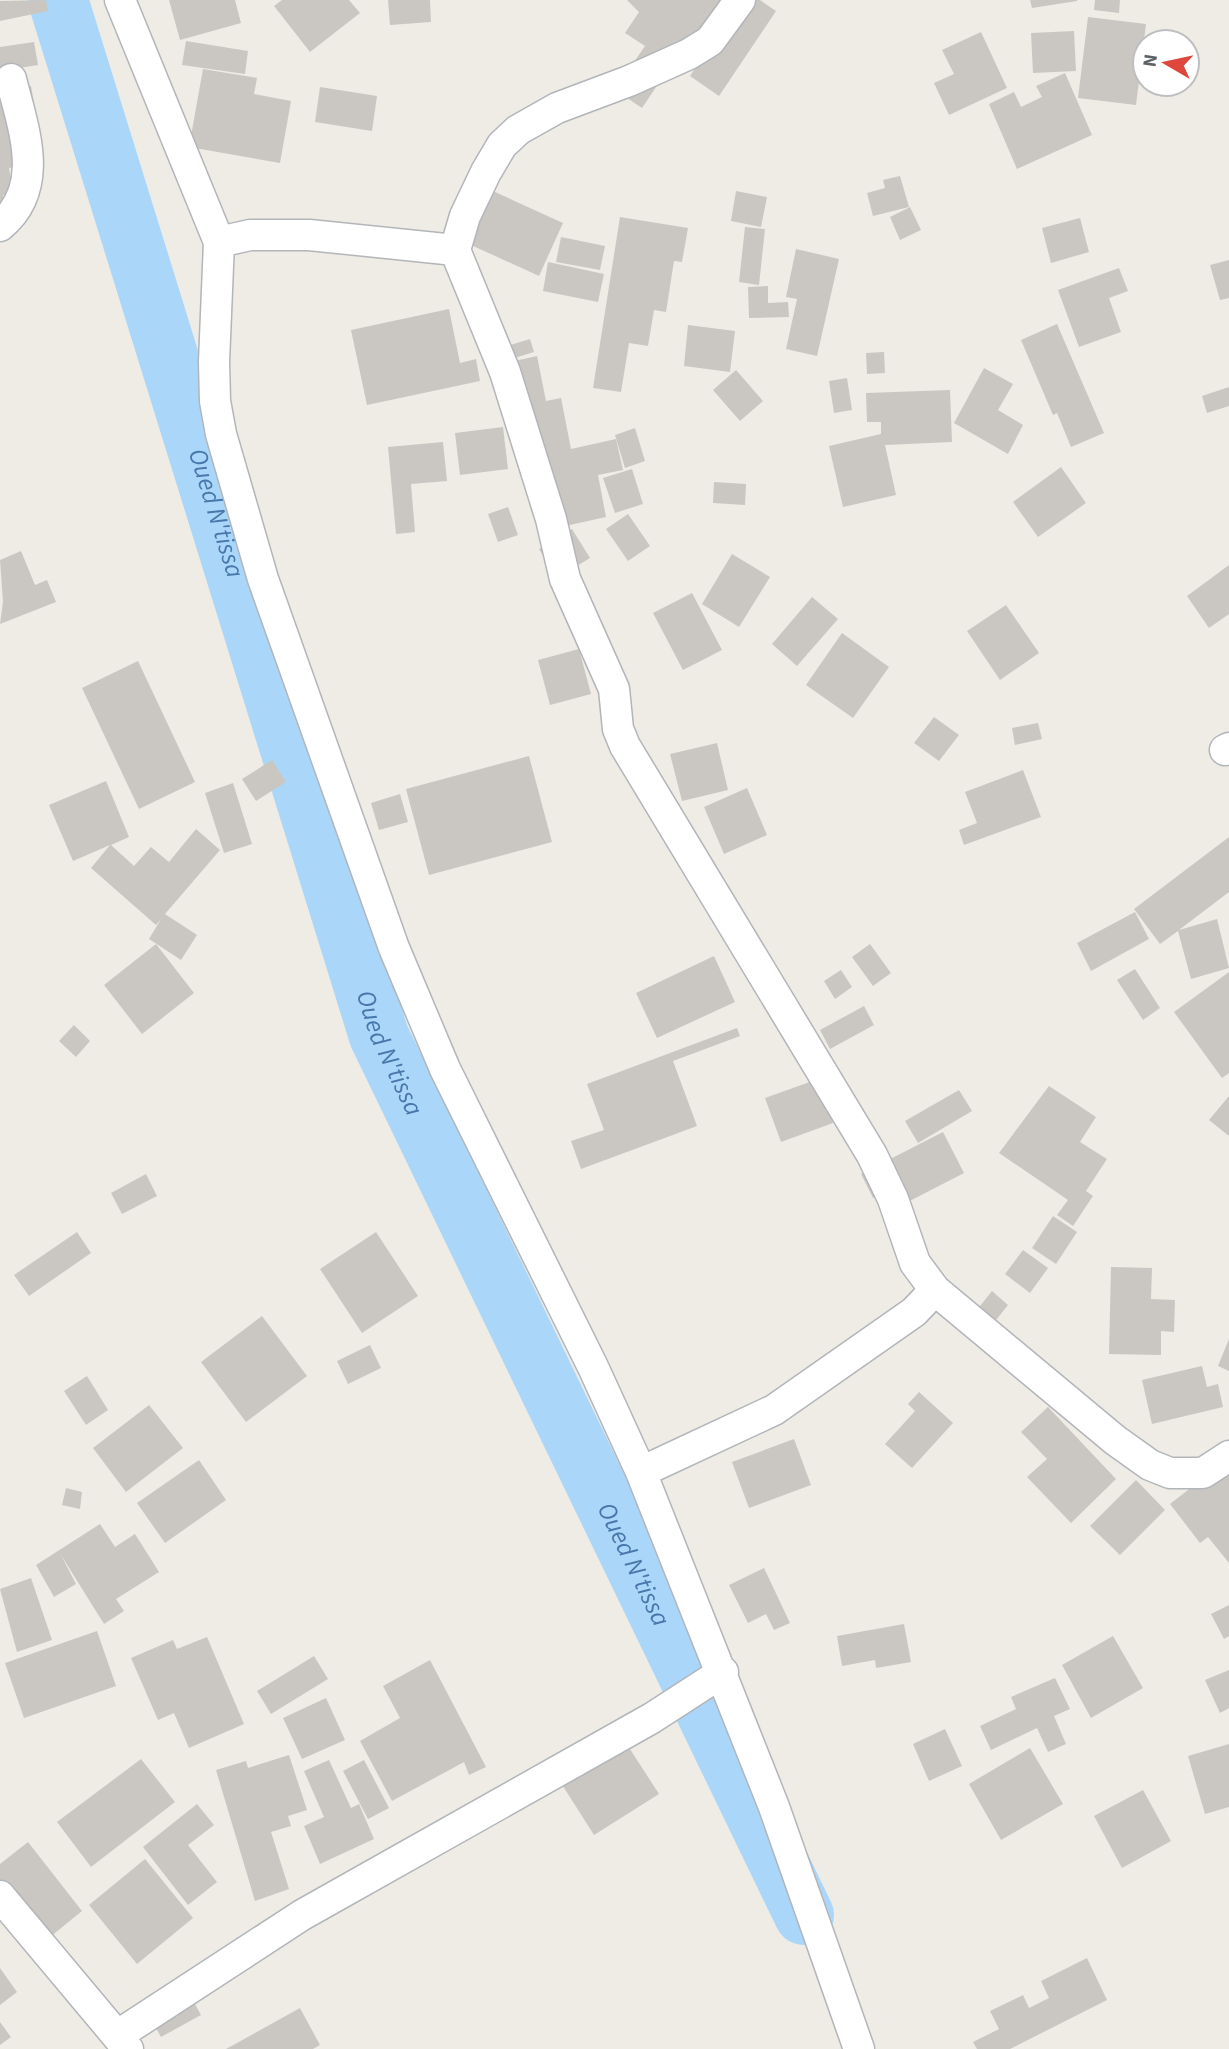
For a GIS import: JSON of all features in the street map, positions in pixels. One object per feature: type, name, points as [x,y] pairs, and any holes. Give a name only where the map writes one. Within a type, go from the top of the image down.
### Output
[{"type":"street","points":[[120,0],[219,242],[215,401],[221,434],[263,579],[404,972],[445,1069],[593,1367],[641,1472],[723,1672],[859,2049]]},
{"type":"street","points":[[740,0],[710,41],[689,54],[629,81],[557,108],[518,130],[502,145],[465,216],[456,250],[505,372],[551,519],[565,579],[614,689],[618,729],[625,746],[872,1155],[893,1199],[915,1263],[935,1290],[1115,1440],[1150,1465],[1170,1473],[1203,1473],[1229,1455]]},
{"type":"street","points":[[0,226],[23,199],[30,169],[11,79]]},
{"type":"street","points":[[219,242],[250,235],[309,235],[456,250]]},
{"type":"street","points":[[641,1472],[774,1410],[914,1312],[935,1290]]},
{"type":"street","points":[[0,1896],[123,2042],[302,1915],[652,1718],[723,1672]]},
{"type":"building","points":[[46,0],[48,11],[0,21],[0,1]]},
{"type":"building","points":[[169,0],[235,0],[241,23],[180,40]]},
{"type":"building","points":[[282,0],[349,0],[360,13],[310,52],[274,6]]},
{"type":"building","points":[[388,0],[430,0],[431,22],[390,25]]},
{"type":"building","points":[[627,0],[760,0],[776,11],[719,96],[690,76],[699,62],[681,50],[642,108],[615,90],[645,46],[625,33],[639,12]]},
{"type":"building","points":[[1030,0],[1077,0],[1077,1],[1032,8]]},
{"type":"building","points":[[1095,0],[1120,0],[1119,13],[1094,10]]},
{"type":"building","points":[[1088,17],[1146,24],[1146,28],[1131,28],[1131,98],[1137,98],[1136,105],[1078,98]]},
{"type":"building","points":[[1074,31],[1076,71],[1033,73],[1031,33]]},
{"type":"building","points":[[981,32],[1007,88],[949,115],[934,83],[954,74],[942,50]]},
{"type":"building","points":[[186,41],[248,51],[245,74],[182,65]]},
{"type":"building","points":[[34,42],[38,65],[0,71],[0,47]]},
{"type":"building","points":[[203,69],[257,78],[254,94],[291,101],[280,163],[189,147]]},
{"type":"building","points":[[1065,73],[1092,135],[1017,169],[989,104],[1014,92],[1021,107],[1042,97],[1036,86]]},
{"type":"building","points":[[31,86],[44,162],[9,168],[14,194],[3,195],[10,235],[0,237],[0,91]]},
{"type":"building","points":[[320,87],[377,96],[372,131],[315,122]]},
{"type":"building","points":[[900,176],[909,207],[873,216],[867,193],[885,188],[883,180]]},
{"type":"building","points":[[484,187],[563,223],[539,276],[460,240]]},
{"type":"building","points":[[736,191],[767,197],[761,227],[731,221]]},
{"type":"building","points":[[910,207],[921,230],[900,240],[890,217]]},
{"type":"building","points":[[620,217],[688,228],[682,262],[674,261],[666,312],[654,310],[648,346],[629,343],[621,392],[593,388]]},
{"type":"building","points":[[1080,218],[1089,252],[1051,263],[1042,228]]},
{"type":"building","points":[[745,227],[765,229],[759,285],[739,282]]},
{"type":"building","points":[[561,237],[605,246],[600,270],[556,262]]},
{"type":"building","points":[[796,249],[839,259],[817,356],[786,349],[797,299],[786,297]]},
{"type":"building","points":[[1229,260],[1229,298],[1220,300],[1210,265]]},
{"type":"building","points":[[548,262],[604,274],[598,302],[543,291]]},
{"type":"building","points":[[1119,268],[1128,291],[1109,298],[1121,332],[1079,347],[1058,290]]},
{"type":"building","points":[[768,286],[768,303],[788,302],[789,317],[749,318],[748,287]]},
{"type":"building","points":[[449,309],[460,363],[476,359],[480,381],[367,405],[351,330]]},
{"type":"building","points":[[1057,324],[1104,433],[1071,447],[1057,413],[1053,415],[1021,340]]},
{"type":"building","points":[[688,325],[735,331],[730,372],[684,366]]},
{"type":"building","points":[[530,339],[534,352],[508,360],[504,347]]},
{"type":"building","points":[[884,352],[885,373],[867,374],[866,353]]},
{"type":"building","points":[[537,356],[546,401],[561,398],[571,449],[616,439],[623,470],[598,475],[606,517],[538,532],[531,501],[549,463],[519,469],[497,365]]},
{"type":"building","points":[[984,368],[1013,384],[998,410],[1023,425],[1008,454],[954,423]]},
{"type":"building","points":[[736,370],[763,401],[740,421],[713,390]]},
{"type":"building","points":[[847,378],[852,410],[834,413],[829,381]]},
{"type":"building","points":[[1229,387],[1229,406],[1207,413],[1202,396]]},
{"type":"building","points":[[950,390],[952,442],[885,445],[896,495],[843,507],[829,446],[881,434],[881,422],[867,422],[866,393]]},
{"type":"building","points":[[503,427],[508,469],[460,475],[455,433]]},
{"type":"building","points":[[635,428],[645,461],[625,468],[615,435]]},
{"type":"building","points":[[443,442],[447,481],[411,484],[415,532],[396,534],[388,447]]},
{"type":"building","points":[[1061,467],[1086,503],[1038,537],[1013,502]]},
{"type":"building","points":[[632,469],[643,504],[615,513],[603,478]]},
{"type":"building","points":[[714,482],[746,484],[745,505],[713,503]]},
{"type":"building","points":[[508,507],[518,535],[498,542],[488,514]]},
{"type":"building","points":[[628,514],[650,546],[628,561],[606,529]]},
{"type":"building","points":[[572,529],[590,558],[557,578],[539,549]]},
{"type":"building","points":[[21,551],[35,585],[47,580],[56,602],[0,624],[3,602],[0,560]]},
{"type":"building","points":[[732,554],[770,577],[739,627],[702,604]]},
{"type":"building","points":[[1229,565],[1229,614],[1209,628],[1187,596]]},
{"type":"building","points":[[692,593],[722,650],[683,670],[653,613]]},
{"type":"building","points":[[812,597],[838,619],[797,666],[772,644]]},
{"type":"building","points":[[1006,605],[1039,653],[1000,680],[967,631]]},
{"type":"building","points":[[842,633],[889,667],[853,718],[806,685]]},
{"type":"building","points":[[579,649],[591,694],[550,705],[538,660]]},
{"type":"building","points":[[138,661],[195,782],[139,809],[82,688]]},
{"type":"building","points":[[934,717],[959,735],[939,761],[914,743]]},
{"type":"building","points":[[1038,723],[1042,739],[1015,745],[1012,728]]},
{"type":"building","points":[[717,743],[728,790],[682,801],[670,754]]},
{"type":"building","points":[[529,756],[552,842],[429,875],[406,789]]},
{"type":"building","points":[[272,760],[286,782],[256,801],[242,779]]},
{"type":"building","points":[[1023,770],[1041,817],[964,845],[959,830],[977,823],[965,792]]},
{"type":"building","points":[[106,781],[129,837],[111,845],[134,866],[151,847],[169,862],[196,829],[220,850],[165,914],[197,935],[181,960],[149,939],[161,919],[156,925],[91,868],[110,845],[73,861],[49,805]]},
{"type":"building","points":[[233,783],[252,844],[224,853],[205,793]]},
{"type":"building","points":[[747,788],[767,835],[724,854],[704,807]]},
{"type":"building","points":[[400,794],[408,822],[379,830],[371,803]]},
{"type":"building","points":[[1229,837],[1229,892],[1179,930],[1217,919],[1229,968],[1191,979],[1178,931],[1160,944],[1134,909]]},
{"type":"building","points":[[1135,912],[1149,939],[1091,971],[1077,943]]},
{"type":"building","points":[[156,944],[194,993],[142,1034],[104,985]]},
{"type":"building","points":[[870,944],[891,973],[873,986],[852,957]]},
{"type":"building","points":[[714,956],[735,1002],[657,1038],[636,993]]},
{"type":"building","points":[[1135,969],[1160,1008],[1143,1020],[1117,980]]},
{"type":"building","points":[[841,970],[852,987],[835,999],[824,981]]},
{"type":"building","points":[[1229,972],[1229,1073],[1222,1078],[1174,1012]]},
{"type":"building","points":[[864,1006],[874,1025],[830,1049],[820,1030]]},
{"type":"building","points":[[74,1025],[90,1041],[76,1057],[59,1041]]},
{"type":"building","points":[[737,1028],[740,1036],[673,1061],[697,1126],[581,1169],[571,1141],[604,1130],[587,1084]]},
{"type":"building","points":[[818,1079],[833,1123],[781,1142],[765,1098]]},
{"type":"building","points":[[1049,1086],[1096,1117],[1080,1142],[1107,1159],[1086,1191],[1093,1196],[1073,1226],[1057,1215],[1068,1200],[999,1153]]},
{"type":"building","points":[[959,1090],[972,1111],[918,1143],[905,1121]]},
{"type":"building","points":[[1229,1096],[1229,1136],[1209,1120]]},
{"type":"building","points":[[943,1132],[964,1173],[902,1205],[894,1188],[873,1198],[861,1174]]},
{"type":"building","points":[[146,1174],[157,1196],[122,1214],[111,1193]]},
{"type":"building","points":[[1053,1216],[1077,1232],[1056,1264],[1032,1248]]},
{"type":"building","points":[[77,1232],[91,1253],[29,1296],[14,1275]]},
{"type":"building","points":[[376,1232],[418,1296],[362,1333],[320,1269]]},
{"type":"building","points":[[1023,1250],[1048,1268],[1030,1293],[1005,1274]]},
{"type":"building","points":[[1111,1267],[1152,1268],[1151,1299],[1175,1300],[1174,1332],[1161,1331],[1161,1355],[1109,1354]]},
{"type":"building","points":[[992,1291],[1008,1305],[989,1329],[972,1316]]},
{"type":"building","points":[[262,1316],[307,1376],[246,1422],[201,1362]]},
{"type":"building","points":[[1229,1339],[1229,1371],[1218,1366]]},
{"type":"building","points":[[370,1345],[381,1368],[348,1384],[337,1361]]},
{"type":"building","points":[[1202,1366],[1207,1387],[1218,1384],[1223,1407],[1152,1424],[1142,1380]]},
{"type":"building","points":[[87,1376],[108,1410],[86,1425],[64,1391]]},
{"type":"building","points":[[919,1392],[953,1423],[912,1468],[885,1444],[915,1411],[908,1404]]},
{"type":"building","points":[[149,1405],[183,1448],[126,1492],[93,1448]]},
{"type":"building","points":[[1048,1407],[1116,1479],[1071,1523],[1027,1477],[1047,1459],[1021,1432]]},
{"type":"building","points":[[794,1439],[811,1485],[749,1508],[732,1462]]},
{"type":"building","points":[[1229,1458],[1229,1563],[1208,1537],[1200,1543],[1170,1504]]},
{"type":"building","points":[[199,1460],[226,1500],[165,1543],[137,1503]]},
{"type":"building","points":[[1136,1480],[1165,1510],[1120,1555],[1090,1526]]},
{"type":"building","points":[[66,1488],[82,1492],[80,1509],[62,1505]]},
{"type":"building","points":[[100,1524],[115,1547],[135,1534],[159,1572],[116,1599],[124,1611],[104,1624],[61,1555],[76,1584],[54,1597],[36,1565]]},
{"type":"building","points":[[764,1568],[790,1623],[774,1630],[766,1614],[748,1623],[729,1585]]},
{"type":"building","points":[[31,1578],[52,1640],[17,1652],[0,1589]]},
{"type":"building","points":[[1229,1605],[1229,1636],[1224,1639],[1211,1614]]},
{"type":"building","points":[[904,1624],[911,1662],[876,1668],[875,1660],[842,1666],[837,1636]]},
{"type":"building","points":[[97,1631],[116,1686],[24,1718],[5,1663]]},
{"type":"building","points":[[1113,1636],[1143,1688],[1091,1718],[1062,1665]]},
{"type":"building","points":[[207,1637],[244,1724],[189,1748],[174,1713],[158,1720],[131,1658],[173,1640],[177,1649]]},
{"type":"building","points":[[314,1656],[328,1679],[271,1714],[257,1691]]},
{"type":"building","points":[[430,1660],[486,1767],[469,1775],[464,1762],[392,1801],[360,1741],[400,1718],[383,1686]]},
{"type":"building","points":[[1229,1670],[1229,1708],[1220,1713],[1205,1680]]},
{"type":"building","points":[[1055,1678],[1070,1709],[1054,1716],[1066,1744],[1048,1752],[1037,1728],[991,1750],[980,1726],[1016,1709],[1011,1697]]},
{"type":"building","points":[[326,1698],[345,1740],[302,1759],[283,1718]]},
{"type":"building","points":[[945,1729],[962,1766],[929,1781],[913,1744]]},
{"type":"building","points":[[619,1732],[659,1794],[594,1835],[554,1772]]},
{"type":"building","points":[[1229,1744],[1229,1807],[1205,1814],[1188,1756]]},
{"type":"building","points":[[1030,1748],[1063,1804],[1001,1840],[969,1784]]},
{"type":"building","points":[[289,1755],[307,1810],[288,1816],[291,1826],[271,1832],[289,1889],[255,1901],[216,1770],[246,1761],[248,1768]]},
{"type":"building","points":[[141,1759],[175,1802],[91,1867],[57,1822]]},
{"type":"building","points":[[329,1760],[351,1808],[359,1804],[374,1839],[320,1864],[304,1826],[324,1817],[304,1771]]},
{"type":"building","points":[[364,1760],[389,1808],[368,1819],[343,1771]]},
{"type":"building","points":[[1143,1790],[1171,1841],[1122,1868],[1094,1816]]},
{"type":"building","points":[[197,1804],[214,1825],[188,1845],[217,1882],[188,1905],[143,1847]]},
{"type":"building","points":[[28,1842],[82,1911],[34,1950],[0,1907],[0,1864]]},
{"type":"building","points":[[145,1859],[193,1918],[137,1964],[89,1905]]},
{"type":"building","points":[[1087,1958],[1107,2000],[1010,2049],[977,2049],[973,2042],[999,2029],[990,2011],[1023,1995],[1029,2008],[1049,1998],[1041,1981]]},
{"type":"building","points":[[0,1968],[17,1992],[0,2005]]},
{"type":"building","points":[[185,1986],[201,2015],[161,2037],[145,2008]]},
{"type":"building","points":[[300,2008],[320,2045],[313,2049],[226,2049]]},
{"type":"building","points":[[0,2022],[11,2037],[0,2045]]},
{"type":"waterway","name":"Oued N'tissa","points":[[58,0],[379,1036],[804,1915]]}]
